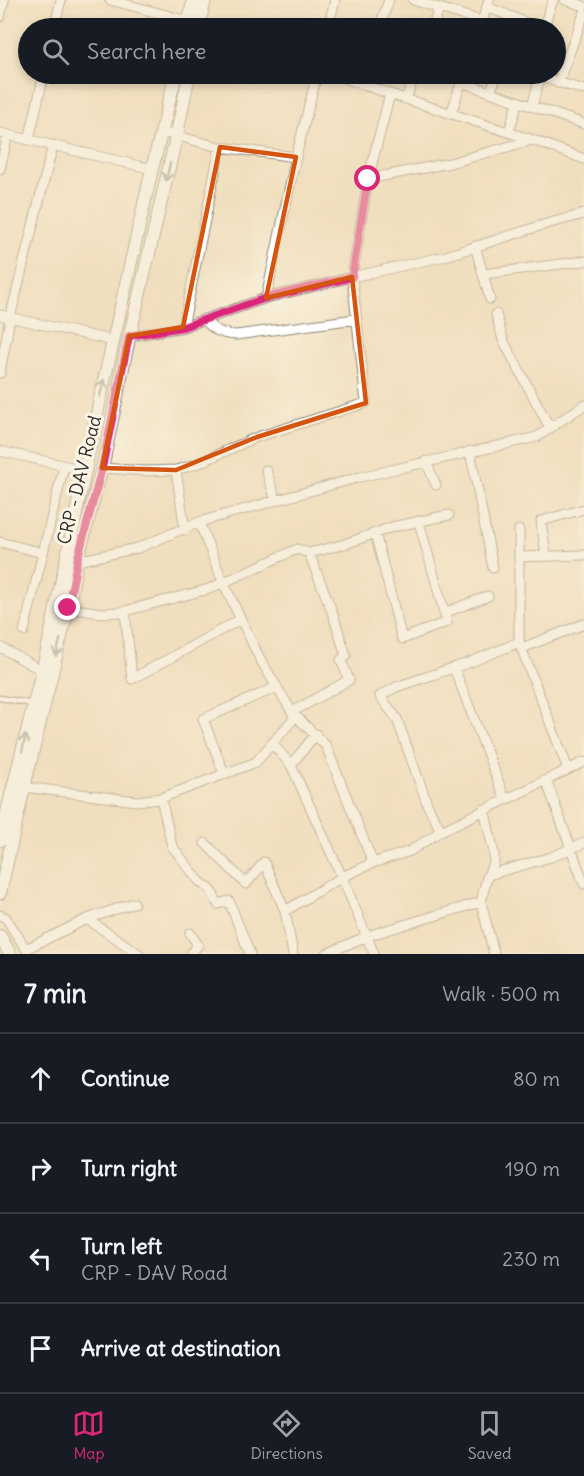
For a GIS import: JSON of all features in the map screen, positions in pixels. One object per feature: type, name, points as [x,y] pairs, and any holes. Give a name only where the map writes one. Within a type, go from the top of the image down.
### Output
[{"type":"street","points":[[0,17],[4,0]]},
{"type":"street","points":[[56,18],[61,0]]},
{"type":"street","points":[[110,0],[167,18]]},
{"type":"street","points":[[192,18],[193,0]]},
{"type":"street","points":[[196,18],[205,0]]},
{"type":"street","points":[[331,18],[335,0]]},
{"type":"street","points":[[383,18],[389,0]]},
{"type":"street","points":[[413,0],[464,18]]},
{"type":"street","points":[[545,18],[553,0]]},
{"type":"street","points":[[571,1],[584,6]]},
{"type":"street","points":[[483,18],[488,3],[520,18]]},
{"type":"street","points":[[436,18],[439,8]]},
{"type":"street","points":[[566,62],[584,14]]},
{"type":"street","points":[[29,140],[42,84]]},
{"type":"street","name":"CRP - DAV Road","points":[[0,840],[47,651],[84,470],[173,84]]},
{"type":"street","name":"CRP - DAV Road","points":[[0,893],[68,608],[77,561],[102,468],[129,336],[187,84]]},
{"type":"street","points":[[266,298],[296,157],[314,84]]},
{"type":"street","points":[[362,84],[584,159]]},
{"type":"street","points":[[406,99],[411,84]]},
{"type":"street","points":[[451,114],[461,84]]},
{"type":"street","points":[[475,84],[490,92],[584,124]]},
{"type":"street","points":[[490,92],[494,84]]},
{"type":"street","points":[[532,106],[535,84]]},
{"type":"street","points":[[562,84],[584,90]]},
{"type":"street","points":[[102,468],[145,471],[176,470],[197,464],[257,437],[366,403],[352,277],[368,179],[390,94]]},
{"type":"street","points":[[509,132],[518,101]]},
{"type":"street","points":[[161,132],[220,147],[296,157]]},
{"type":"street","points":[[0,169],[4,134],[152,169]]},
{"type":"street","points":[[368,179],[450,163],[533,140]]},
{"type":"street","points":[[0,373],[10,318],[53,145]]},
{"type":"street","points":[[183,327],[220,147]]},
{"type":"street","points":[[129,336],[183,327],[266,298],[446,256],[584,214]]},
{"type":"street","points":[[475,246],[490,299]]},
{"type":"street","points":[[484,274],[584,261]]},
{"type":"street","points":[[496,314],[503,340],[550,429]]},
{"type":"street","points":[[0,315],[114,341]]},
{"type":"street","points":[[204,320],[214,330],[223,334],[236,334],[356,319]]},
{"type":"street","points":[[77,561],[138,548],[200,522],[360,477],[426,460],[537,437],[584,405]]},
{"type":"street","points":[[97,412],[113,416]]},
{"type":"street","points":[[0,451],[84,470]]},
{"type":"street","points":[[470,451],[493,568]]},
{"type":"street","points":[[426,460],[436,485]]},
{"type":"street","points":[[24,631],[64,466]]},
{"type":"street","points":[[176,470],[185,530]]},
{"type":"street","points":[[266,470],[276,500]]},
{"type":"street","points":[[546,556],[541,521],[584,509]]},
{"type":"street","points":[[68,608],[102,614],[125,611],[209,589],[297,549],[309,553],[345,544],[375,533],[449,515]]},
{"type":"street","points":[[200,522],[223,582],[277,687],[294,714],[326,746],[373,863]]},
{"type":"street","points":[[375,533],[402,639],[447,622],[419,522]]},
{"type":"street","points":[[519,530],[520,645],[568,769]]},
{"type":"street","points":[[0,542],[43,553]]},
{"type":"street","points":[[24,787],[137,801],[161,798],[256,762],[294,714],[349,680],[341,660],[346,656],[333,614],[309,553]]},
{"type":"street","points":[[519,557],[584,555]]},
{"type":"street","points":[[444,613],[488,596]]},
{"type":"street","points":[[125,611],[132,679],[241,619]]},
{"type":"street","points":[[441,831],[428,806],[398,719],[380,696],[396,687],[584,624]]},
{"type":"street","points":[[0,647],[41,670]]},
{"type":"street","points":[[453,668],[504,799]]},
{"type":"street","points":[[224,773],[203,719],[277,687]]},
{"type":"street","points":[[291,765],[316,734]]},
{"type":"street","points":[[272,743],[291,765],[374,954]]},
{"type":"street","points":[[285,911],[342,877],[373,863],[410,851],[441,831],[484,809],[584,762]]},
{"type":"street","points":[[546,780],[584,884]]},
{"type":"street","points":[[161,798],[172,846],[199,881],[211,890],[219,904],[229,901],[250,954]]},
{"type":"street","points":[[484,809],[494,862],[481,902],[494,954]]},
{"type":"street","points":[[205,843],[246,884],[264,862],[285,911],[293,954]]},
{"type":"street","points":[[489,875],[551,857],[584,843]]},
{"type":"street","points":[[326,954],[367,936],[481,902]]},
{"type":"street","points":[[0,915],[6,918],[27,952],[87,919],[134,903]]},
{"type":"street","points":[[87,919],[139,954]]},
{"type":"street","points":[[190,933],[198,945],[191,954]]},
{"type":"street","points":[[0,936],[10,954]]},
{"type":"lane","points":[[0,698],[33,704]]},
{"type":"highlighted area","points":[[220,147],[296,157],[266,298],[352,277],[366,403],[257,437],[176,470],[102,468],[129,336],[183,327]]},
{"type":"route","points":[[68,608],[77,561],[102,468],[129,336],[183,327],[266,298],[352,277],[368,179]]}]
